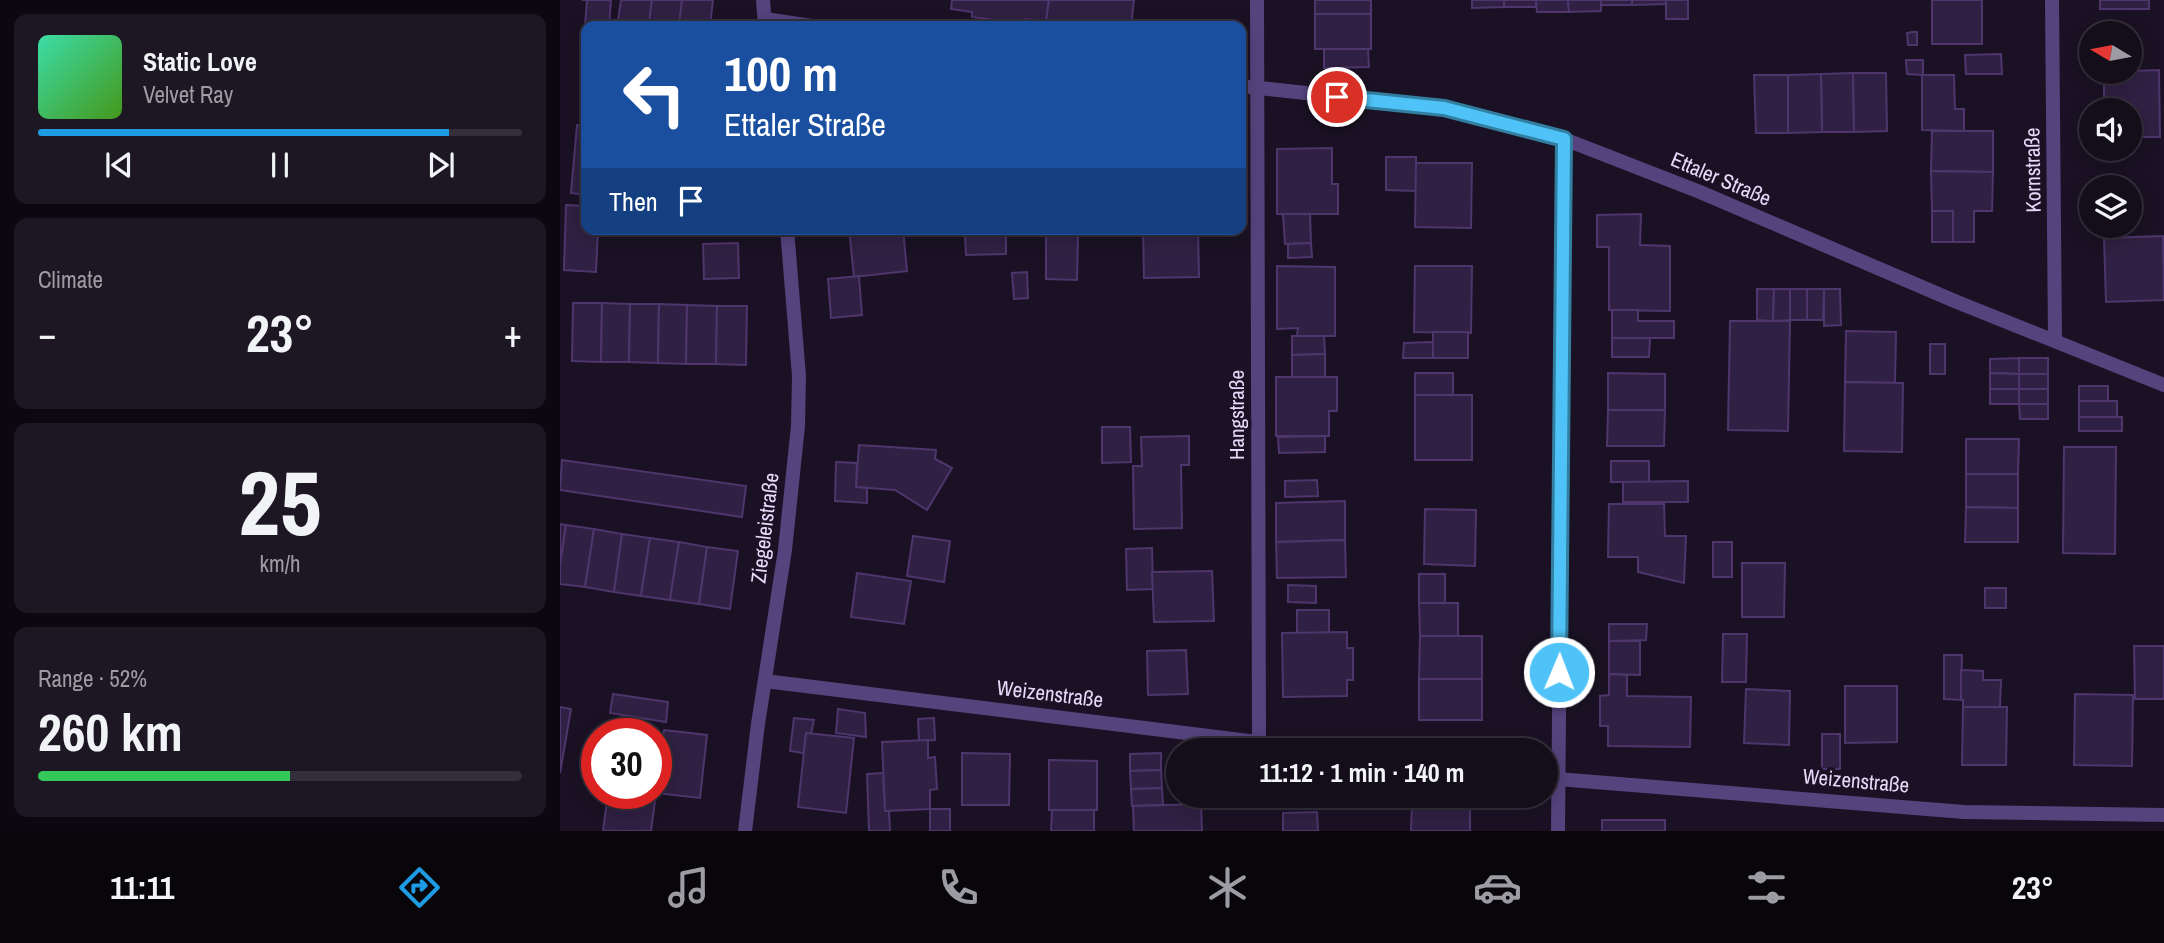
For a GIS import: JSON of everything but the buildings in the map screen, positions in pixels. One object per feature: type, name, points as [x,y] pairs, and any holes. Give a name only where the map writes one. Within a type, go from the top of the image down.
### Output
[{"type":"street","points":[[763,0],[765,21]]},
{"type":"street","name":"Hangstraße","points":[[1257,0],[1259,738]]},
{"type":"street","name":"Kornstraße","points":[[2052,0],[2055,340]]},
{"type":"street","name":"Ettaler Straße","points":[[1246,87],[1444,108],[1564,139],[1700,192],[1907,281],[2164,385]]},
{"type":"street","points":[[1552,738],[1564,139]]},
{"type":"street","name":"Ziegeleistraße","points":[[745,831],[785,550],[798,426],[799,376],[787,235]]},
{"type":"street","name":"Weizenstraße","points":[[765,681],[1227,738]]},
{"type":"street","name":"Weizenstraße","points":[[1558,780],[1964,812],[2164,815]]},
{"type":"street","points":[[1555,808],[1558,831]]},
{"type":"route","points":[[1337,97],[1444,108],[1564,139],[1559,672]]}]
